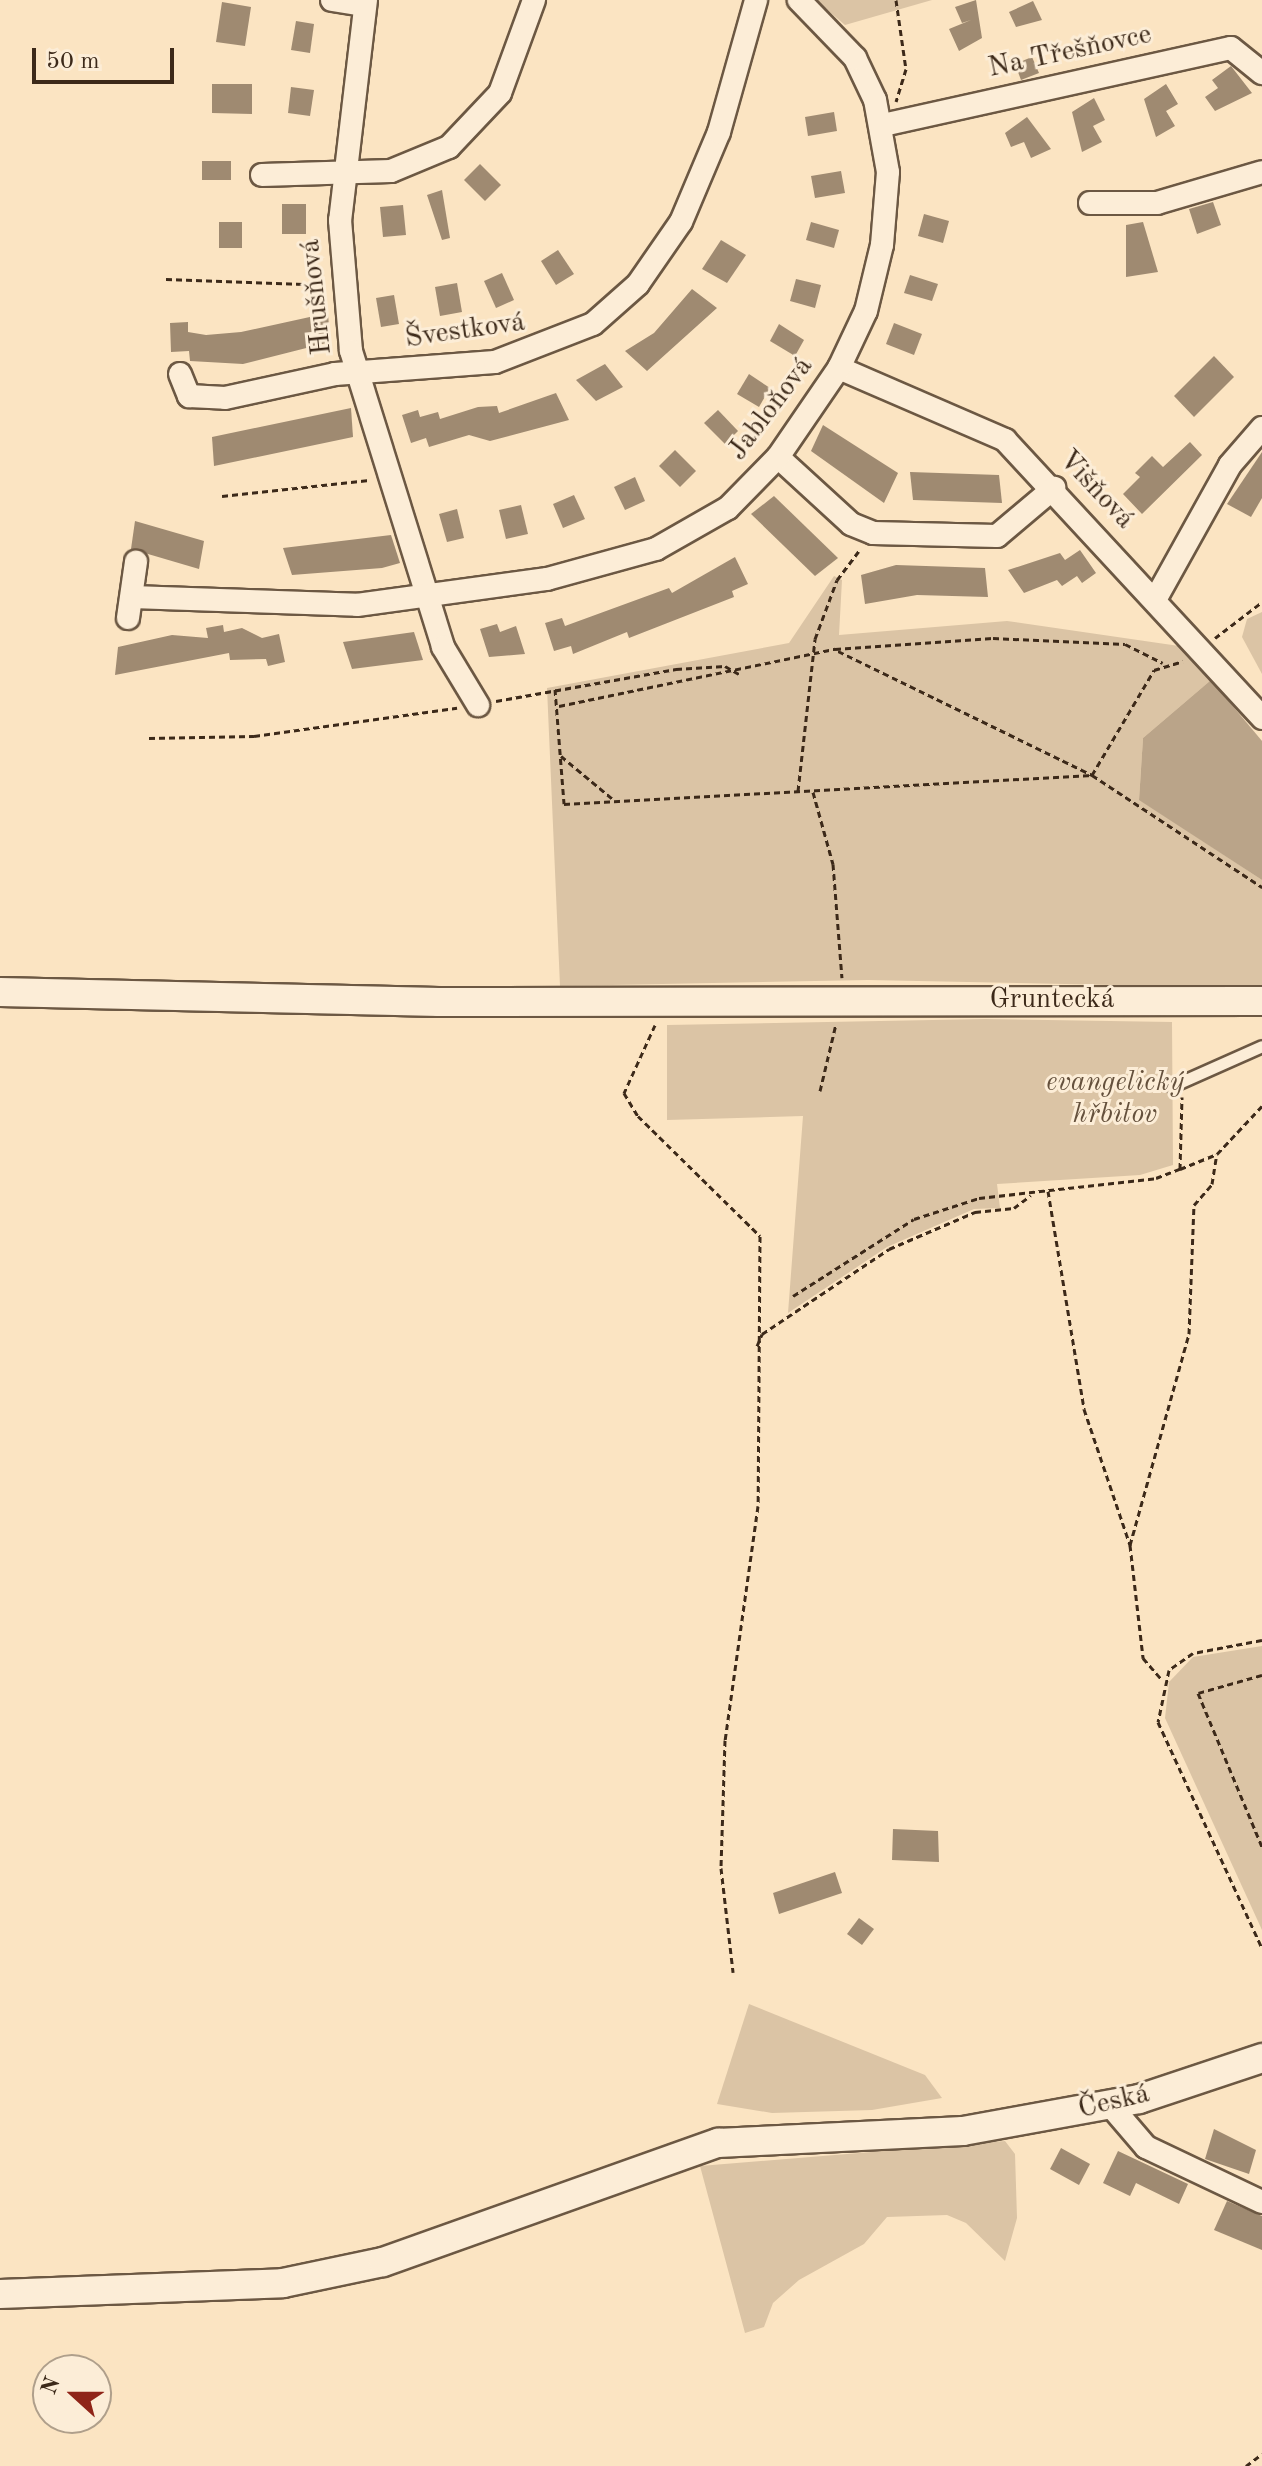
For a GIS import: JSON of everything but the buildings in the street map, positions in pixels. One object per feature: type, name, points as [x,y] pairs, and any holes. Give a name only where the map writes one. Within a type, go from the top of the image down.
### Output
[{"type":"street","name":"Hrušňová","points":[[332,0],[365,3],[344,172],[342,285],[356,373],[429,593],[443,647],[478,705]]},
{"type":"street","points":[[262,175],[344,172],[420,163],[471,129],[507,79],[534,0]]},
{"type":"street","name":"Švestková","points":[[180,374],[189,396],[211,400],[356,373],[519,357],[575,335],[613,309],[666,248],[695,193],[756,0]]},
{"type":"street","name":"Jabloňová","points":[[136,562],[130,608],[357,605],[588,571],[656,549],[712,520],[778,457],[839,368],[866,311],[882,245],[883,125],[855,58],[799,0]]},
{"type":"street","name":"Na Třešňovce","points":[[883,125],[1231,48],[1262,73]]},
{"type":"street","points":[[1090,203],[1157,203],[1262,172]]},
{"type":"street","name":"Višňová","points":[[839,368],[987,429],[1054,488],[1262,718]]},
{"type":"street","points":[[1155,600],[1230,465],[1262,428]]},
{"type":"street","points":[[778,457],[867,531],[997,536],[1054,488]]},
{"type":"street","name":"Gruntecká","points":[[0,992],[672,1001],[1262,1001]]},
{"type":"street","name":"Česká","points":[[0,2294],[283,2283],[383,2262],[718,2143],[963,2131],[1110,2105],[1262,2058]]},
{"type":"street","points":[[1110,2105],[1146,2147],[1262,2202]]},
{"type":"lane","points":[[1177,1084],[1262,1046]]},
{"type":"path","points":[[883,125],[906,69],[896,0]]},
{"type":"path","points":[[166,279],[342,285]]},
{"type":"path","points":[[222,496],[391,479]]},
{"type":"path","points":[[798,791],[811,653],[837,580],[867,531]]},
{"type":"path","points":[[1092,775],[1163,663],[1200,651],[1262,602]]},
{"type":"path","points":[[559,706],[739,674],[835,649],[1027,639],[1125,644],[1163,663]]},
{"type":"path","points":[[835,649],[1092,775],[1262,887]]},
{"type":"path","points":[[149,738],[254,736],[478,705],[555,689],[707,666],[739,674]]},
{"type":"path","points":[[555,689],[559,706],[564,804],[1092,775]]},
{"type":"path","points":[[561,756],[615,801]]},
{"type":"path","points":[[813,791],[838,901],[842,999],[820,1091]]},
{"type":"path","points":[[672,1001],[641,1046],[624,1093],[638,1116],[760,1236],[755,1351],[758,1506],[725,1756],[721,1868],[733,1972]]},
{"type":"path","points":[[1177,1084],[1180,1169]]},
{"type":"path","points":[[793,1296],[891,1227],[979,1198],[1048,1191],[1180,1169],[1217,1154],[1262,1106]]},
{"type":"path","points":[[1130,1545],[1189,1334],[1194,1205],[1212,1184],[1217,1154]]},
{"type":"path","points":[[1048,1191],[1084,1409],[1130,1545],[1143,1658],[1162,1680]]},
{"type":"path","points":[[755,1351],[762,1334],[889,1249],[975,1212],[1014,1208],[1034,1193]]},
{"type":"path","points":[[1262,1640],[1193,1653],[1162,1680],[1158,1722],[1262,1948]]},
{"type":"path","points":[[1262,1675],[1201,1687],[1199,1700],[1262,1847]]},
{"type":"path","points":[[1246,2466],[1262,2454]]},
{"type":"green space","points":[[816,0],[932,0],[845,25]]},
{"type":"green space","points":[[834,576],[842,580],[839,635],[1007,621],[1179,646],[1211,680],[1143,738],[1139,799],[1262,880],[1262,988],[868,980],[560,986],[547,688],[789,643]]},
{"type":"green space","points":[[1262,612],[1262,674],[1242,637],[1247,619]]},
{"type":"green space","name":"evangelický hřbitov","points":[[985,1019],[1172,1022],[1173,1165],[1140,1175],[997,1184],[1000,1208],[974,1209],[887,1247],[788,1313],[803,1116],[667,1120],[667,1025]]},
{"type":"green space","points":[[1262,1646],[1262,1930],[1165,1718],[1169,1682],[1193,1657]]},
{"type":"green space","points":[[749,2004],[925,2075],[942,2098],[872,2110],[772,2113],[717,2104]]},
{"type":"green space","points":[[1005,2141],[1015,2154],[1017,2218],[1005,2261],[966,2223],[947,2215],[887,2217],[864,2244],[799,2280],[773,2303],[764,2327],[745,2333],[700,2166]]},
{"type":"shaded area","points":[[1211,680],[1262,741],[1262,880],[1139,800],[1143,738]]}]
